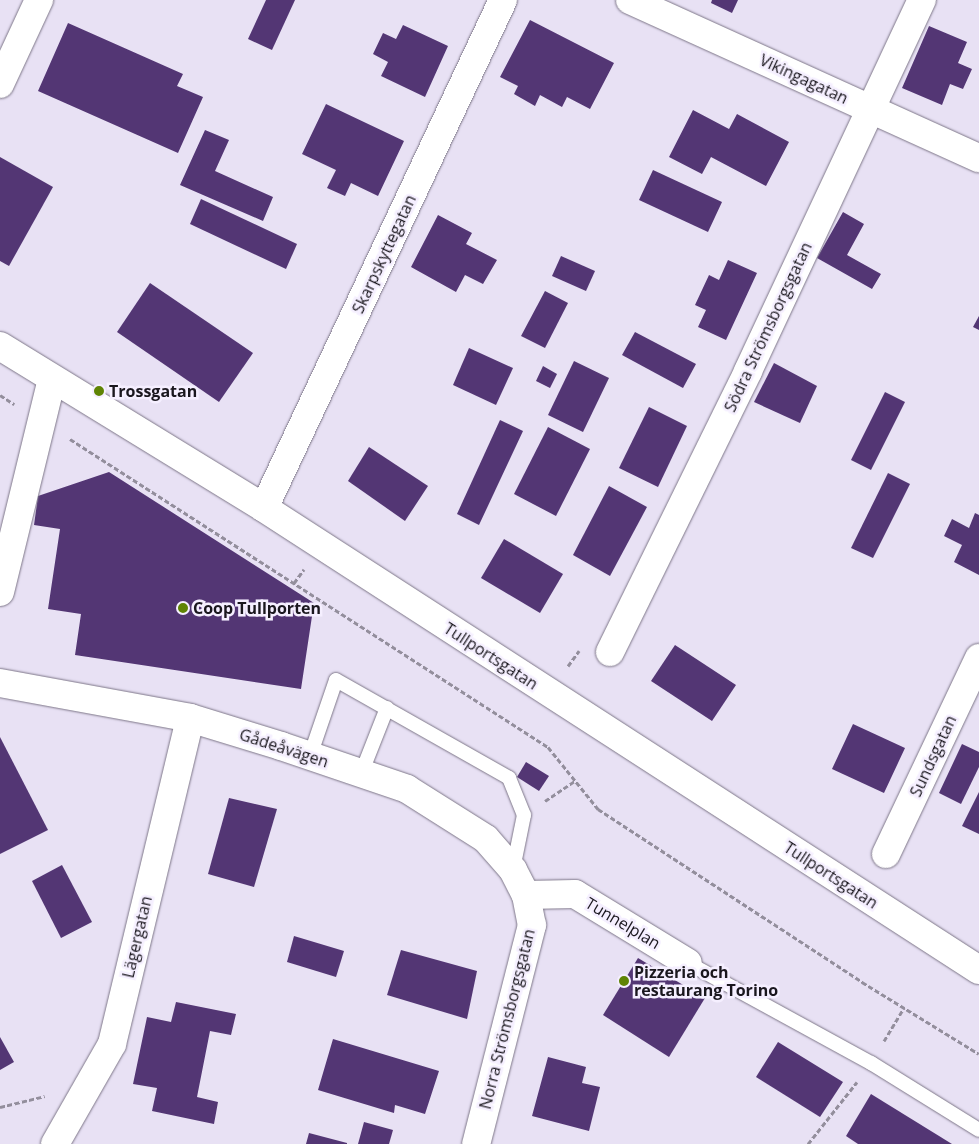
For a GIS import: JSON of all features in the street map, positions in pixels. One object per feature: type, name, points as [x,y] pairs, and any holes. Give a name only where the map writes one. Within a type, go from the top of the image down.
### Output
[{"type":"street","points":[[0,84],[39,0]]},
{"type":"street","name":"Skarpskyttegatan","points":[[264,508],[503,0]]},
{"type":"street","name":"Vikingagatan","points":[[630,0],[979,158]]},
{"type":"street","name":"Södra Strömsborgsgatan","points":[[610,652],[748,371],[922,0]]},
{"type":"street","name":"Tullportsgatan","points":[[0,346],[264,508],[979,970]]},
{"type":"street","points":[[0,592],[52,379]]},
{"type":"street","name":"Sundsgatan","points":[[886,854],[979,658]]},
{"type":"street","name":"Gådeåvägen","points":[[0,683],[190,718],[408,789],[478,834],[512,870],[526,895]]},
{"type":"street","name":"Lägergatan","points":[[55,1144],[112,1044],[190,718]]},
{"type":"street","name":"Tunnelplan","points":[[526,895],[575,894],[688,963]]},
{"type":"street","name":"Norra Strömsborgsgatan","points":[[476,1144],[532,925],[526,895]]},
{"type":"lane","points":[[310,756],[336,680],[509,778],[524,815],[512,870]]},
{"type":"lane","points":[[361,774],[387,708]]},
{"type":"lane","points":[[688,963],[871,1063],[979,1130]]},
{"type":"path","points":[[0,395],[548,747],[598,809],[904,1008],[979,1054]]},
{"type":"path","points":[[524,815],[576,781]]},
{"type":"path","points":[[808,1144],[871,1063],[904,1008]]},
{"type":"building","points":[[266,0],[295,0],[272,50],[248,39]]},
{"type":"building","points":[[712,0],[738,0],[732,13],[711,3]]},
{"type":"building","points":[[530,20],[614,63],[590,109],[567,97],[562,107],[540,95],[535,106],[514,94],[518,86],[500,77]]},
{"type":"building","points":[[68,23],[183,74],[177,86],[203,97],[178,153],[38,91]]},
{"type":"building","points":[[403,25],[448,46],[425,97],[381,76],[388,62],[373,54],[383,33],[396,39]]},
{"type":"building","points":[[929,26],[967,42],[958,63],[972,69],[963,89],[950,84],[942,105],[902,88]]},
{"type":"building","points":[[326,104],[404,141],[378,196],[351,183],[345,196],[327,188],[336,170],[302,154]]},
{"type":"building","points":[[693,110],[729,129],[737,114],[789,142],[766,186],[711,157],[702,174],[669,157]]},
{"type":"building","points":[[205,130],[229,140],[215,171],[273,197],[263,221],[180,185]]},
{"type":"building","points":[[0,157],[53,187],[9,266],[0,261]]},
{"type":"building","points":[[653,170],[722,202],[708,232],[639,200]]},
{"type":"building","points":[[201,199],[297,244],[286,269],[190,224]]},
{"type":"building","points":[[843,212],[864,224],[847,255],[881,274],[872,289],[817,258]]},
{"type":"building","points":[[438,215],[472,233],[466,244],[497,260],[483,284],[465,275],[456,292],[411,267]]},
{"type":"building","points":[[561,256],[595,271],[586,291],[552,276]]},
{"type":"building","points":[[728,260],[757,273],[726,340],[698,327],[706,310],[695,305],[709,275],[719,280]]},
{"type":"building","points":[[150,283],[253,353],[219,402],[117,332]]},
{"type":"building","points":[[545,291],[568,303],[545,348],[521,336]]},
{"type":"building","points":[[979,316],[979,330],[973,327]]},
{"type":"building","points":[[635,332],[696,364],[683,388],[622,355]]},
{"type":"building","points":[[469,348],[513,368],[496,405],[453,385]]},
{"type":"building","points":[[574,361],[609,378],[583,432],[548,415]]},
{"type":"building","points":[[774,363],[817,386],[800,423],[754,402]]},
{"type":"building","points":[[543,366],[557,374],[550,388],[536,381]]},
{"type":"building","points":[[885,392],[905,402],[871,470],[851,460]]},
{"type":"building","points":[[649,407],[687,426],[658,487],[619,468]]},
{"type":"building","points":[[500,420],[523,431],[479,525],[457,514]]},
{"type":"building","points":[[548,427],[590,449],[556,516],[514,494]]},
{"type":"building","points":[[369,447],[428,486],[405,521],[348,481]]},
{"type":"building","points":[[109,472],[314,603],[301,689],[75,655],[81,614],[48,609],[60,529],[34,525],[38,496]]},
{"type":"building","points":[[888,473],[910,484],[873,558],[851,548]]},
{"type":"building","points":[[609,486],[647,507],[610,576],[573,555]]},
{"type":"building","points":[[975,513],[979,515],[979,575],[954,562],[962,545],[944,536],[952,519],[969,528]]},
{"type":"building","points":[[504,539],[563,574],[540,613],[481,578]]},
{"type":"building","points":[[675,645],[736,685],[712,721],[651,681]]},
{"type":"building","points":[[853,724],[905,748],[884,793],[832,769]]},
{"type":"building","points":[[0,737],[48,830],[0,854]]},
{"type":"building","points":[[962,744],[979,752],[979,767],[961,804],[939,793]]},
{"type":"building","points":[[526,762],[549,776],[539,791],[517,777]]},
{"type":"building","points":[[979,792],[979,834],[962,826]]},
{"type":"building","points":[[229,798],[277,809],[254,887],[208,874]]},
{"type":"building","points":[[62,865],[92,922],[61,938],[32,881]]},
{"type":"building","points":[[294,936],[344,951],[336,977],[287,962]]},
{"type":"building","points":[[401,950],[477,971],[467,1019],[387,995]]},
{"type":"building","points":[[638,958],[705,998],[669,1057],[603,1015]]},
{"type":"building","points":[[176,1002],[236,1014],[231,1035],[210,1031],[197,1097],[218,1102],[214,1124],[152,1111],[157,1088],[133,1084],[147,1017],[171,1022]]},
{"type":"building","points":[[0,1037],[14,1062],[0,1070]]},
{"type":"building","points":[[333,1039],[439,1071],[425,1114],[395,1105],[394,1113],[318,1090]]},
{"type":"building","points":[[778,1042],[843,1082],[820,1117],[756,1077]]},
{"type":"building","points":[[548,1057],[586,1067],[582,1083],[600,1087],[589,1131],[532,1116]]},
{"type":"building","points":[[871,1094],[952,1144],[858,1144],[846,1136]]},
{"type":"building","points":[[364,1122],[393,1130],[389,1144],[358,1144]]},
{"type":"building","points":[[309,1133],[347,1143],[347,1144],[306,1144]]},
{"type":"place","name":"Trossgatan","points":[[99,391]]},
{"type":"place","name":"Coop Tullporten","points":[[183,608]]},
{"type":"place","name":"Pizzeria och restaurang Torino","points":[[624,981]]}]
